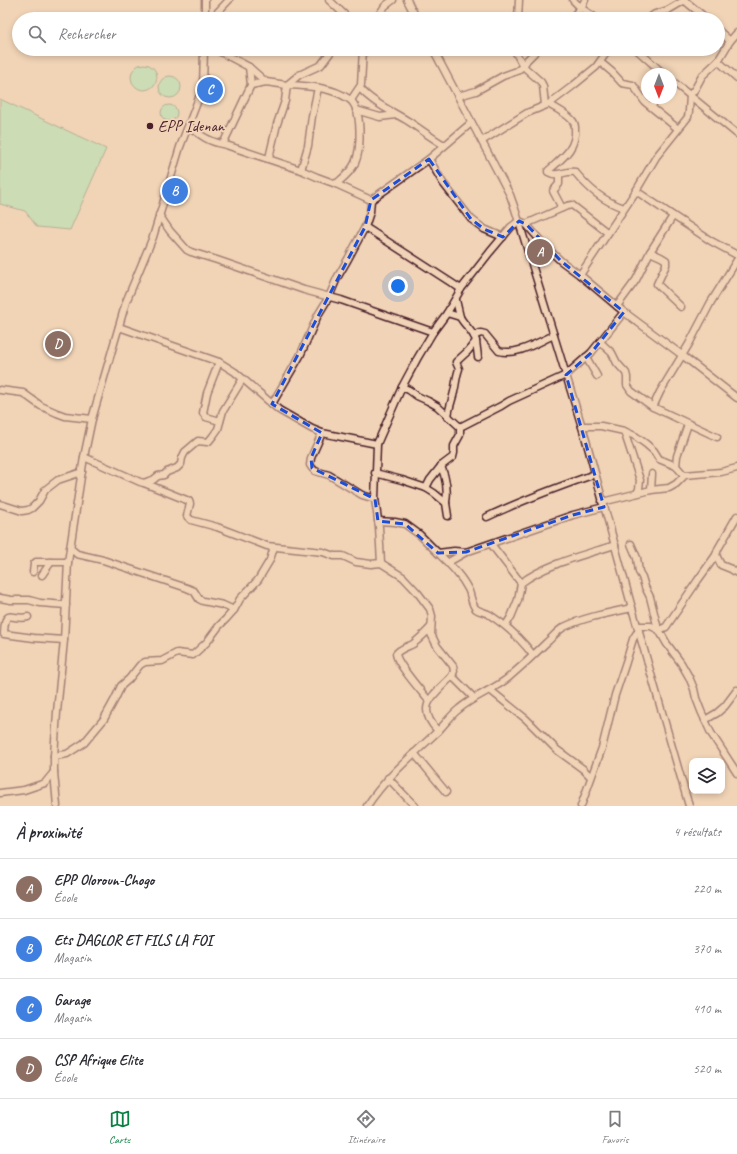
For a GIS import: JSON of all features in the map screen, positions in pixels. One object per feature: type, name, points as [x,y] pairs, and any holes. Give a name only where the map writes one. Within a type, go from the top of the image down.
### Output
[{"type":"street","points":[[205,0],[205,12]]},
{"type":"street","points":[[218,12],[229,0]]},
{"type":"street","points":[[329,0],[342,12]]},
{"type":"street","points":[[381,12],[385,6],[393,0]]},
{"type":"street","points":[[407,0],[413,12]]},
{"type":"street","points":[[518,12],[519,0]]},
{"type":"street","points":[[573,0],[587,12]]},
{"type":"street","points":[[577,12],[585,0]]},
{"type":"street","points":[[662,12],[668,10],[684,0],[699,12]]},
{"type":"street","points":[[725,49],[737,33]]},
{"type":"street","points":[[725,36],[730,41]]},
{"type":"street","points":[[57,806],[54,756],[64,640],[68,562],[84,456],[92,420],[126,302],[145,259],[180,147],[203,87],[204,56]]},
{"type":"street","points":[[228,56],[249,68],[266,82]]},
{"type":"street","points":[[269,158],[277,124],[285,101],[287,84],[299,75],[320,65],[327,56]]},
{"type":"street","points":[[351,100],[360,88],[362,56]]},
{"type":"street","points":[[437,56],[510,195],[519,221],[582,426],[665,726],[689,806]]},
{"type":"street","points":[[518,56],[523,66],[541,82],[547,105],[567,115],[573,120],[575,126],[576,133],[573,146],[548,171],[548,173],[559,174],[570,171],[575,172],[595,192],[611,203],[624,208]]},
{"type":"street","points":[[458,96],[476,91],[503,76],[517,71],[531,56]]},
{"type":"street","points":[[482,141],[527,113],[547,105],[574,86],[600,62],[604,56]]},
{"type":"street","points":[[644,56],[657,68]]},
{"type":"street","points":[[580,275],[636,191],[656,157],[688,116],[690,111],[690,95],[702,76],[718,61],[721,56]]},
{"type":"street","points":[[718,61],[737,78]]},
{"type":"street","points":[[600,62],[622,83],[633,85],[645,102],[678,128]]},
{"type":"street","points":[[223,144],[250,84],[249,68]]},
{"type":"street","points":[[250,84],[266,82],[318,88],[329,90],[351,100],[356,110],[359,130],[357,155],[351,170],[336,184]]},
{"type":"street","points":[[677,85],[737,134]]},
{"type":"street","points":[[301,170],[308,146],[318,88]]},
{"type":"street","points":[[360,88],[364,94],[444,145]]},
{"type":"street","points":[[356,110],[380,117],[396,115]]},
{"type":"street","points":[[272,404],[300,356],[318,315],[329,297],[337,278],[365,227],[370,212],[371,200],[429,159],[472,123]]},
{"type":"street","points":[[189,126],[214,143],[223,144],[269,158],[336,184],[371,200]]},
{"type":"street","points":[[429,159],[443,183],[471,219],[484,229],[503,237]]},
{"type":"street","points":[[559,174],[559,184],[553,191],[562,208]]},
{"type":"street","points":[[636,191],[711,241],[737,255]]},
{"type":"street","points":[[526,224],[562,208],[572,206],[608,233]]},
{"type":"street","points":[[159,215],[181,243],[191,252],[304,290],[341,300],[433,332]]},
{"type":"street","points":[[617,306],[636,280],[650,252],[673,216]]},
{"type":"street","points":[[519,221],[526,224],[546,247],[561,261],[624,312],[737,398]]},
{"type":"street","points":[[381,563],[375,499],[377,444],[402,387],[433,332],[456,300],[461,289],[511,227],[519,221]]},
{"type":"street","points":[[365,227],[461,289]]},
{"type":"street","points":[[650,252],[666,260],[666,265],[657,284],[681,307]]},
{"type":"street","points":[[654,407],[660,392],[711,302],[737,260]]},
{"type":"street","points":[[456,300],[460,317],[475,339],[478,357]]},
{"type":"street","points":[[460,427],[510,401],[566,375],[591,353],[624,312]]},
{"type":"street","points":[[447,313],[460,317]]},
{"type":"street","points":[[119,327],[219,362],[235,372],[242,380],[279,410],[312,429],[322,433],[377,444]]},
{"type":"street","points":[[448,417],[449,405],[459,369],[456,362],[468,351],[475,339],[481,333],[485,334],[499,352],[507,353],[527,348],[554,335]]},
{"type":"street","points":[[600,342],[612,353],[617,363],[626,373],[626,383],[631,391],[654,407],[717,437]]},
{"type":"street","points":[[586,357],[597,376]]},
{"type":"street","points":[[219,362],[207,393],[203,413],[206,417],[220,421]]},
{"type":"street","points":[[144,483],[178,468],[185,452],[198,441],[209,441],[218,429],[223,411],[242,380]]},
{"type":"street","points":[[402,387],[409,390],[416,396],[437,406],[460,427]]},
{"type":"street","points":[[0,390],[23,393],[41,406],[65,416],[92,420]]},
{"type":"street","points":[[676,466],[677,456],[688,424]]},
{"type":"street","points":[[582,426],[601,426],[624,431],[635,436],[654,451],[659,459],[676,466],[684,475]]},
{"type":"street","points":[[426,488],[430,480],[441,466],[453,457],[454,446],[460,435],[460,427]]},
{"type":"street","points":[[624,431],[640,480],[637,493]]},
{"type":"street","points":[[322,433],[311,458],[310,462],[312,468],[315,471],[329,475],[362,495],[375,499]]},
{"type":"street","points":[[84,456],[189,501],[190,504],[187,512],[191,520],[216,527],[260,545],[274,548],[324,552],[334,556],[343,556],[356,562],[371,564],[381,563],[403,577],[430,609],[432,616],[430,628],[431,634],[437,646],[453,666],[454,671],[452,676],[429,701],[426,710],[430,722],[438,731]]},
{"type":"street","points":[[441,466],[446,479],[446,503],[448,516]]},
{"type":"street","points":[[447,563],[466,552],[637,493],[669,488],[676,484],[684,475],[721,472],[737,468]]},
{"type":"street","points":[[0,504],[22,511],[28,510],[39,501],[45,490],[58,480],[82,472]]},
{"type":"street","points":[[375,473],[426,488],[446,503]]},
{"type":"street","points":[[487,516],[540,493],[595,474]]},
{"type":"street","points":[[651,490],[652,474]]},
{"type":"street","points":[[638,629],[651,626],[658,629],[666,627],[716,555],[718,548],[737,516]]},
{"type":"street","points":[[378,521],[406,524],[420,535],[460,576],[469,590],[474,606],[477,609],[489,613],[506,625],[533,655]]},
{"type":"street","points":[[491,544],[521,583]]},
{"type":"street","points":[[631,544],[637,558],[639,572],[650,596],[658,629],[689,677],[701,711],[712,733],[737,772]]},
{"type":"street","points":[[506,625],[517,603],[521,583],[526,579],[546,569],[615,545]]},
{"type":"street","points":[[70,548],[77,554],[103,560],[187,588],[194,591],[199,599],[203,601],[215,603],[234,610]]},
{"type":"street","points":[[54,756],[67,754],[84,743],[104,718],[121,686],[129,679],[140,665],[145,662],[162,660],[177,653],[193,655],[207,642],[234,610],[240,599],[258,580],[270,560],[274,548]]},
{"type":"street","points":[[438,553],[466,552]]},
{"type":"street","points":[[716,555],[721,565],[731,569],[737,574]]},
{"type":"street","points":[[33,572],[34,564],[36,562],[68,562]]},
{"type":"street","points":[[42,575],[51,562]]},
{"type":"street","points":[[0,598],[66,605]]},
{"type":"street","points":[[367,806],[388,778],[438,731],[458,709],[507,678],[563,628],[575,622],[632,608]]},
{"type":"street","points":[[28,617],[20,618],[8,616],[2,624],[2,633],[34,638],[64,640]]},
{"type":"street","points":[[429,701],[404,669],[396,657],[396,654],[398,651],[406,648],[416,641],[430,628]]},
{"type":"street","points":[[581,806],[602,748],[615,695],[633,639],[638,629]]},
{"type":"street","points":[[452,676],[474,698]]},
{"type":"street","points":[[490,690],[526,719],[557,750],[583,769],[591,777]]},
{"type":"street","points":[[706,720],[725,706],[737,690]]},
{"type":"street","points":[[414,753],[446,792]]},
{"type":"street","points":[[0,794],[24,790],[45,783],[54,772]]},
{"type":"street","points":[[388,778],[415,806]]},
{"type":"highlighted area","points":[[429,159],[471,219],[484,229],[503,237],[519,221],[526,224],[561,261],[624,312],[591,353],[566,375],[604,507],[573,515],[466,552],[438,553],[405,524],[378,521],[375,499],[312,468],[311,458],[322,433],[272,404],[365,227],[371,200]]},
{"type":"green space","points":[[144,64],[154,67],[157,77],[154,87],[144,90],[134,87],[131,77],[134,67]]},
{"type":"green space","points":[[166,76],[174,76],[181,83],[181,91],[174,98],[166,98],[159,91],[159,83]]},
{"type":"green space","points":[[0,99],[106,149],[70,230],[37,227],[25,211],[0,204]]},
{"type":"green space","points":[[166,105],[172,105],[177,110],[175,119],[172,121],[166,121],[161,116],[161,110]]},
{"type":"place","name":"Garage","points":[[210,90]]},
{"type":"place","name":"EPP Idenan","points":[[150,126]]},
{"type":"place","name":"Ets DAGLOR ET FILS LA FOI","points":[[175,191]]},
{"type":"place","name":"EPP Oloroun-Chogo","points":[[540,252]]},
{"type":"place","name":"CSP Afrique Elite","points":[[58,344]]}]
